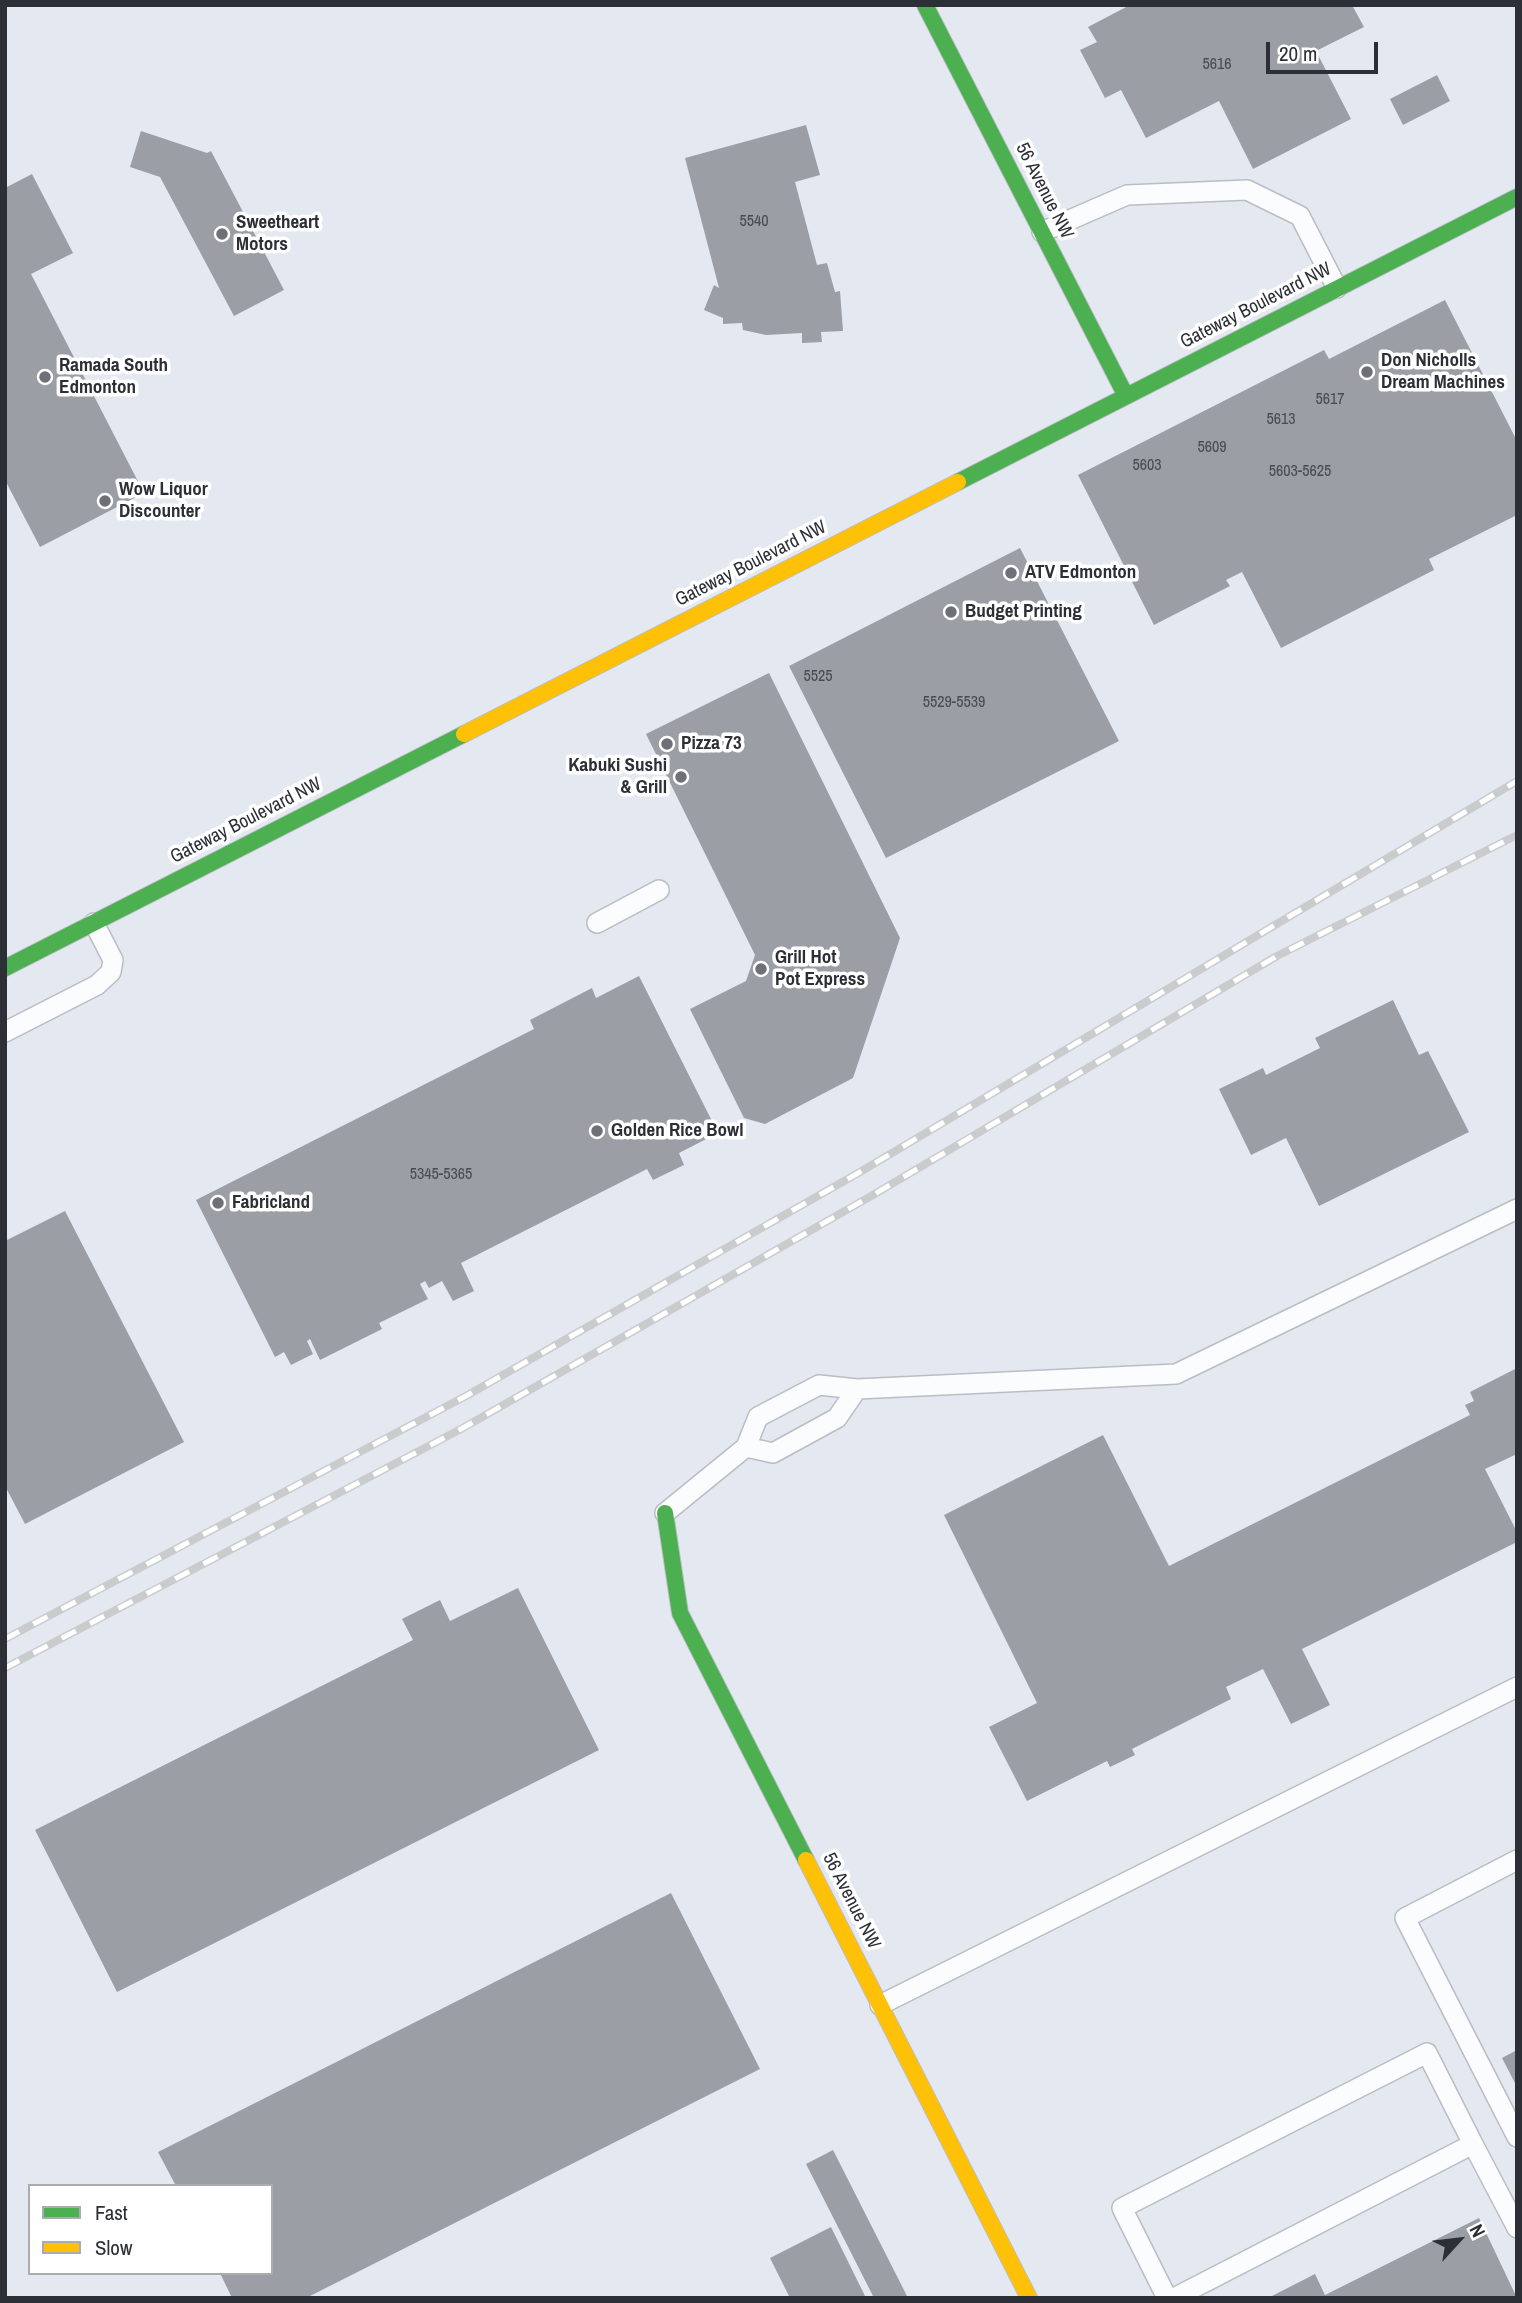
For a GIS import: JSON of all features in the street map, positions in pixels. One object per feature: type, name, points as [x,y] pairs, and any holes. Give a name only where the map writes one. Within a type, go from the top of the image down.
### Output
[{"type":"main road","name":"56 Avenue NW","points":[[925,5],[1126,396]]},
{"type":"main road","name":"Gateway Boulevard NW","points":[[5,968],[1517,197]]},
{"type":"main road","name":"56 Avenue NW","points":[[665,1513],[680,1613],[1029,2298]]},
{"type":"lane","points":[[1042,232],[1127,195],[1247,190],[1300,216],[1337,288]]},
{"type":"lane","points":[[597,923],[659,890]]},
{"type":"lane","points":[[5,1032],[97,985],[111,972],[113,960],[94,922]]},
{"type":"lane","points":[[665,1513],[746,1447],[758,1417],[819,1385],[857,1388],[1177,1374],[1517,1209]]},
{"type":"lane","points":[[746,1447],[773,1453],[837,1418],[857,1388]]},
{"type":"lane","points":[[880,2005],[1517,1686]]},
{"type":"lane","points":[[1517,1860],[1405,1918],[1517,2137]]},
{"type":"lane","points":[[1167,2298],[1122,2208],[1427,2053],[1517,2228]]},
{"type":"lane","points":[[1174,2298],[1473,2144]]},
{"type":"building","points":[[1130,5],[1352,5],[1364,27],[1316,51],[1351,119],[1253,169],[1219,101],[1146,138],[1121,90],[1105,98],[1080,50],[1097,42],[1088,27]]},
{"type":"building","points":[[1437,75],[1450,101],[1403,125],[1390,99]]},
{"type":"building","points":[[806,125],[820,175],[795,182],[817,265],[827,263],[835,292],[840,291],[843,331],[821,332],[822,342],[802,343],[802,333],[766,335],[743,330],[742,323],[723,324],[723,318],[704,310],[714,285],[719,288],[685,158]]},
{"type":"building","name":"Sweetheart Motors","points":[[141,131],[207,153],[211,151],[284,290],[234,316],[160,177],[130,167]]},
{"type":"building","name":"Ramada South Edmonton","points":[[32,174],[73,253],[31,274],[144,493],[40,547],[5,480],[5,188]]},
{"type":"building","points":[[1445,300],[1517,441],[1517,515],[1429,559],[1434,570],[1281,648],[1242,572],[1226,580],[1230,586],[1154,625],[1078,475],[1324,350],[1329,359]]},
{"type":"building","points":[[1020,548],[1119,741],[886,858],[789,666]]},
{"type":"building","points":[[769,673],[900,938],[853,1078],[765,1124],[744,1118],[690,1009],[746,981],[755,955],[646,734]]},
{"type":"building","points":[[639,976],[718,1133],[679,1153],[684,1165],[653,1180],[647,1169],[461,1263],[474,1291],[453,1301],[442,1281],[429,1288],[425,1281],[420,1284],[428,1299],[379,1323],[382,1329],[320,1360],[310,1339],[307,1341],[313,1354],[291,1365],[284,1352],[275,1357],[196,1200],[534,1029],[530,1020],[592,988],[596,998]]},
{"type":"building","points":[[1393,1000],[1419,1055],[1428,1051],[1469,1132],[1319,1206],[1286,1138],[1251,1155],[1219,1089],[1263,1068],[1266,1075],[1320,1048],[1315,1038]]},
{"type":"building","points":[[65,1211],[184,1442],[25,1524],[5,1486],[5,1241]]},
{"type":"building","points":[[1517,1368],[1517,1454],[1485,1469],[1517,1532],[1517,1542],[1302,1649],[1330,1705],[1291,1724],[1263,1669],[1226,1687],[1231,1699],[1132,1749],[1135,1755],[1110,1767],[1107,1761],[1027,1801],[989,1727],[1037,1703],[944,1515],[1103,1435],[1169,1566],[1470,1415],[1465,1405],[1474,1401],[1470,1392]]},
{"type":"building","points":[[518,1588],[599,1750],[117,1992],[35,1830],[413,1640],[402,1619],[440,1600],[450,1621]]},
{"type":"building","points":[[671,1893],[760,2069],[306,2298],[232,2298],[221,2275],[273,2275],[273,2184],[175,2184],[158,2152]]},
{"type":"building","points":[[1517,2050],[1517,2087],[1502,2058]]},
{"type":"building","points":[[833,2150],[908,2298],[874,2298],[806,2164]]},
{"type":"building","points":[[1479,2218],[1517,2298],[1268,2298],[1315,2274],[1325,2295]]},
{"type":"building","points":[[831,2227],[866,2298],[790,2298],[770,2258]]},
{"type":"railway","points":[[5,1639],[466,1396],[860,1172],[1517,781]]},
{"type":"railway","points":[[5,1668],[461,1429],[873,1195],[1277,956],[1517,835]]},
{"type":"traffic: fast","points":[[925,5],[1126,396]]},
{"type":"traffic: fast","points":[[958,482],[1517,197]]},
{"type":"traffic: fast","points":[[5,968],[464,734]]},
{"type":"traffic: fast","points":[[665,1513],[680,1613],[806,1860]]},
{"type":"traffic: slow","points":[[464,734],[958,482]]},
{"type":"traffic: slow","points":[[806,1860],[1029,2298]]},
{"type":"place","name":"Sweetheart Motors","points":[[222,234]]},
{"type":"place","name":"Don Nicholls Dream Machines","points":[[1367,372]]},
{"type":"place","name":"Ramada South Edmonton","points":[[45,377]]},
{"type":"place","name":"Wow Liquor Discounter","points":[[105,501]]},
{"type":"place","name":"ATV Edmonton","points":[[1011,573]]},
{"type":"place","name":"Budget Printing","points":[[951,612]]},
{"type":"place","name":"Pizza 73","points":[[667,744]]},
{"type":"place","name":"Kabuki Sushi & Grill","points":[[681,777]]},
{"type":"place","name":"Grill Hot Pot Express","points":[[761,969]]},
{"type":"place","name":"Golden Rice Bowl","points":[[597,1131]]},
{"type":"place","name":"Fabricland","points":[[218,1203]]}]
